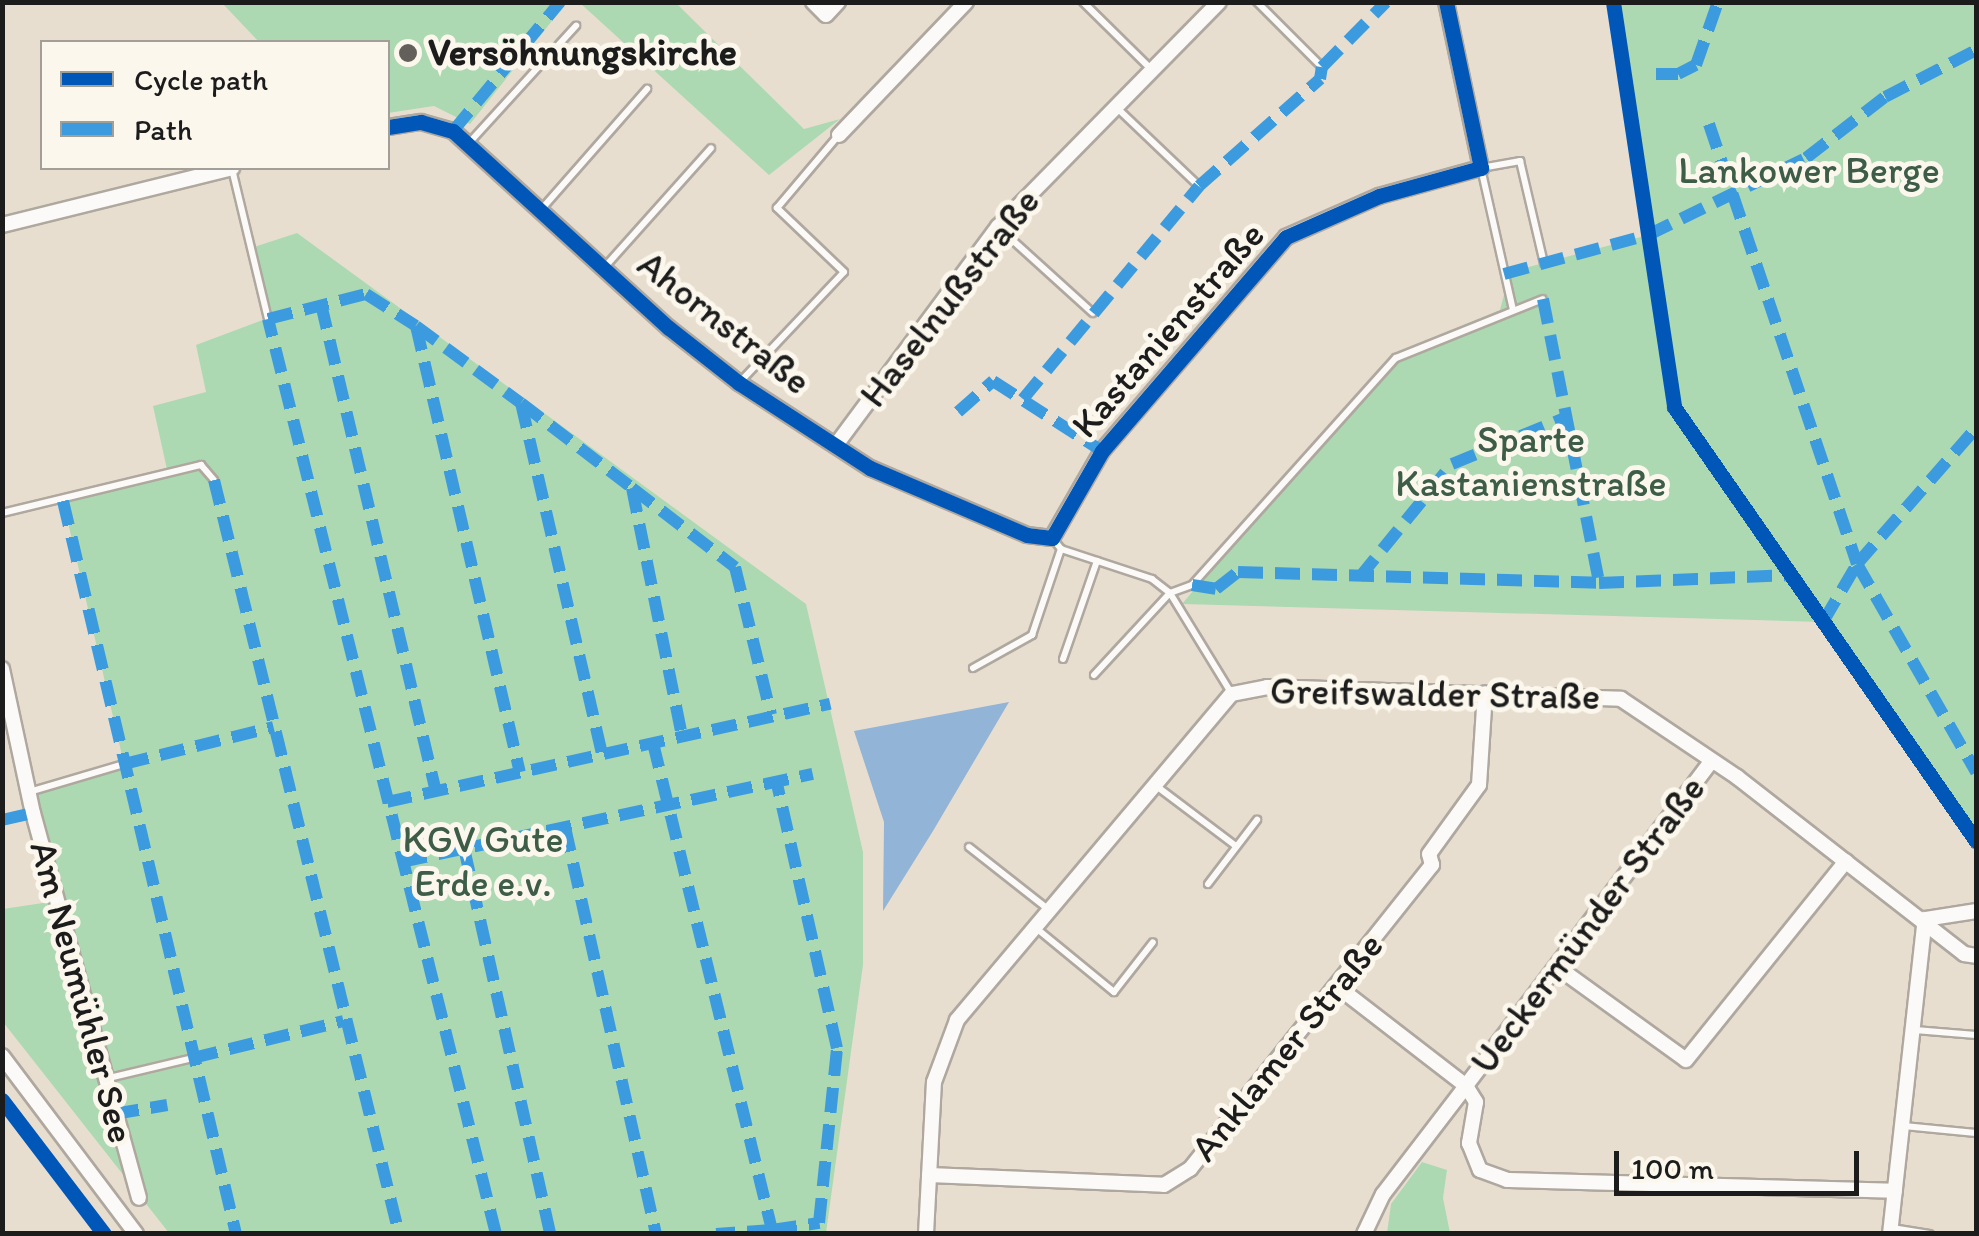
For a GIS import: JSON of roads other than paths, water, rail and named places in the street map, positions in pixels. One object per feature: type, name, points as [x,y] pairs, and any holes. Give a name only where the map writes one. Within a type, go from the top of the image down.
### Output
[{"type":"street","points":[[813,2],[826,15],[838,2]]},
{"type":"street","points":[[839,135],[966,2]]},
{"type":"street","name":"Haselnußstraße","points":[[836,445],[998,226],[1219,2]]},
{"type":"street","points":[[1446,2],[1481,168]]},
{"type":"street","name":"Ahornstraße","points":[[390,127],[421,122],[453,131],[602,270],[739,383],[870,468],[1056,543]]},
{"type":"street","name":"Kastanienstraße","points":[[1056,543],[1102,451],[1286,237],[1379,196],[1481,168]]},
{"type":"street","points":[[2,225],[224,170]]},
{"type":"street","name":"Am Neumühler See","points":[[2,669],[28,793],[139,1198]]},
{"type":"street","name":"Greifswalder Straße","points":[[926,1234],[934,1082],[957,1020],[1232,694],[1268,687],[1621,699],[1846,860],[1964,954],[1976,956]]},
{"type":"street","name":"Anklamer Straße","points":[[929,1176],[1164,1185],[1190,1169],[1432,865],[1429,854],[1479,785],[1485,693]]},
{"type":"street","name":"Ueckermünder Straße","points":[[1364,1234],[1383,1194],[1560,969],[1569,945],[1710,763]]},
{"type":"street","points":[[1560,969],[1686,1060],[1846,860]]},
{"type":"street","points":[[1891,1231],[1925,920],[1976,911]]},
{"type":"street","points":[[1338,987],[1466,1086]]},
{"type":"street","points":[[2,1056],[128,1230]]},
{"type":"street","name":"Ueckermünder Straße","points":[[1466,1086],[1476,1102],[1469,1143],[1480,1170],[1490,1176],[1895,1192]]},
{"type":"lane","points":[[1257,2],[1322,67]]},
{"type":"lane","points":[[1085,4],[1151,69]]},
{"type":"lane","points":[[468,144],[576,26]]},
{"type":"lane","points":[[538,212],[647,88]]},
{"type":"lane","points":[[1116,107],[1199,186]]},
{"type":"lane","points":[[739,383],[844,272],[776,208],[839,135]]},
{"type":"lane","points":[[602,270],[712,148]]},
{"type":"lane","points":[[1513,310],[1481,168],[1520,161],[1544,263]]},
{"type":"lane","points":[[232,170],[268,319]]},
{"type":"lane","points":[[998,226],[1093,313]]},
{"type":"lane","points":[[1094,674],[1170,593],[1192,584],[1396,358],[1542,299]]},
{"type":"lane","points":[[2,513],[201,465],[214,480]]},
{"type":"lane","points":[[973,668],[1032,635],[1056,543],[1152,579],[1170,593],[1232,694]]},
{"type":"lane","points":[[1063,658],[1097,561]]},
{"type":"lane","points":[[28,793],[124,764]]},
{"type":"lane","points":[[1154,784],[1236,846]]},
{"type":"lane","points":[[1208,884],[1257,820]]},
{"type":"lane","points":[[969,847],[1050,910]]},
{"type":"lane","points":[[1035,928],[1114,992],[1153,942]]},
{"type":"lane","points":[[1914,1030],[1976,1035]]},
{"type":"lane","points":[[104,1079],[192,1058]]},
{"type":"lane","points":[[1902,1126],[1976,1133]]},
{"type":"lane","points":[[1891,1231],[1930,1234]]},
{"type":"water","points":[[1009,702],[883,911],[884,822],[854,731]]},
{"type":"place","name":"Versöhnungskirche","points":[[408,53]]},
{"type":"park label","name":"Lankower Berge","points":[[1809,171]]},
{"type":"park label","name":"Sparte Kastanienstraße","points":[[1531,462]]},
{"type":"park label","name":"KGV Gute Erde e.v.","points":[[483,862]]}]
